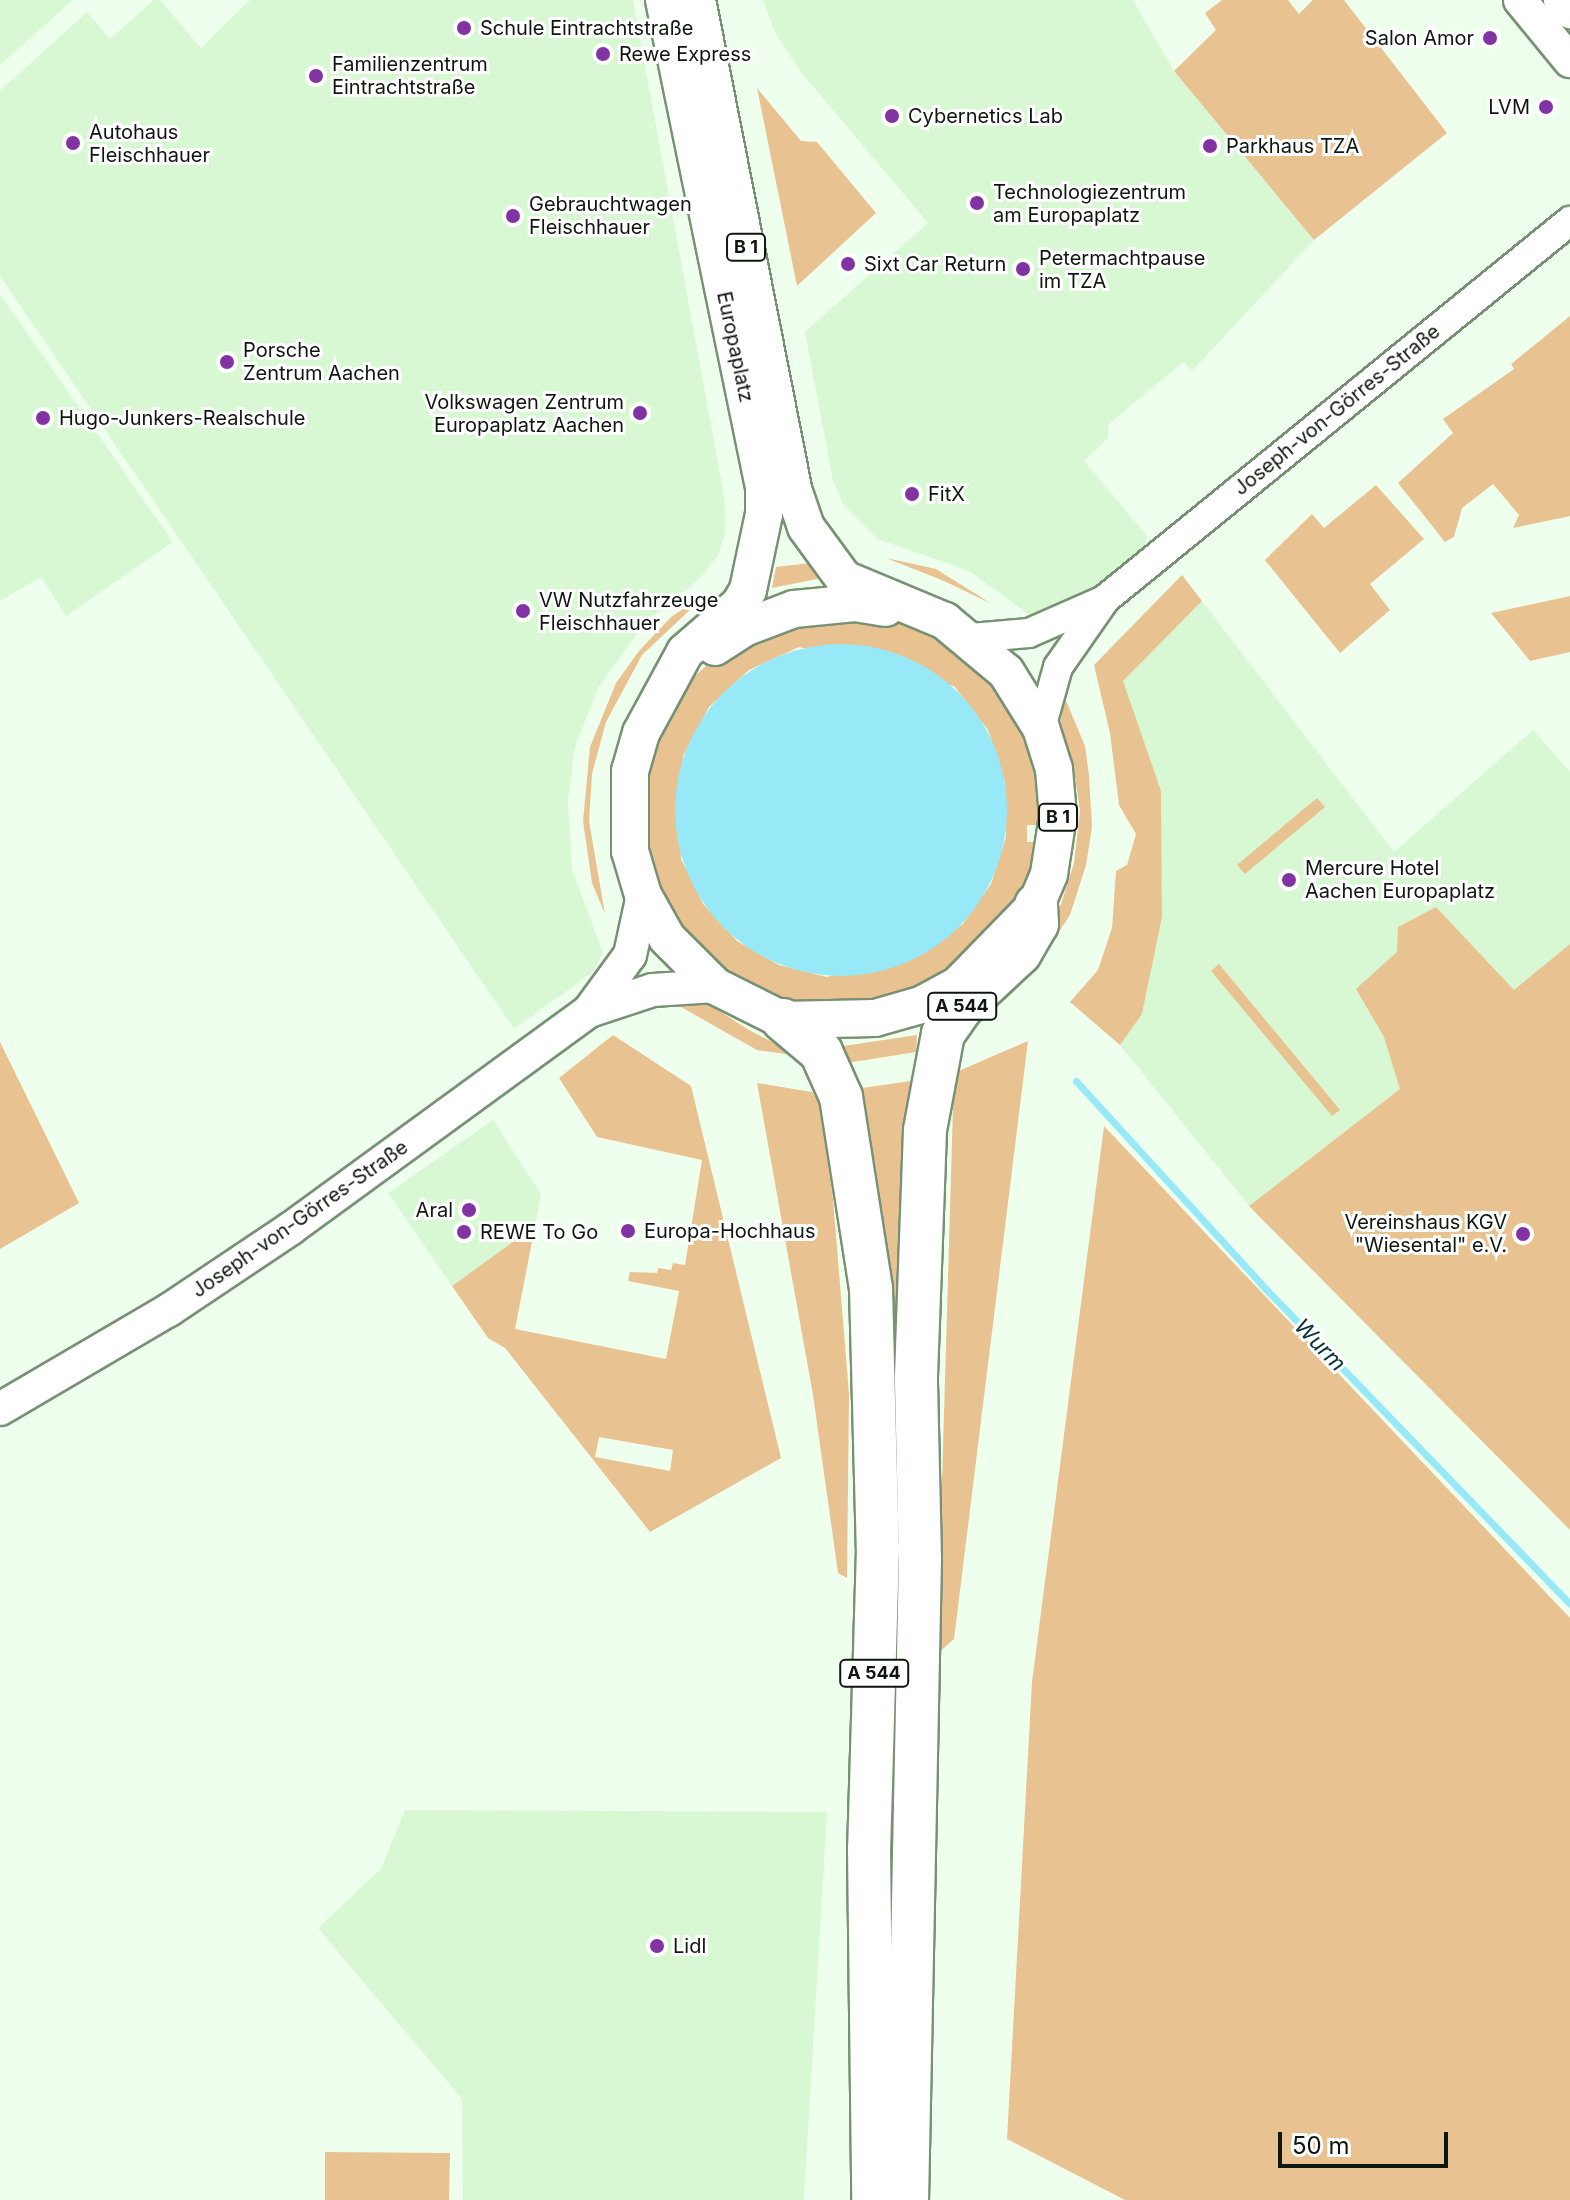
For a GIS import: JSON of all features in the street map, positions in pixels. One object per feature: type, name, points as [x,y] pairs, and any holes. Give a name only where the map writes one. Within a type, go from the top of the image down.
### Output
[{"type":"highway","name":"A 544","points":[[907,2200],[920,1559],[916,1376],[925,1130],[943,1034],[962,1007],[1020,953],[1037,924],[1036,905]]},
{"type":"highway","name":"A 544","points":[[783,1020],[821,1052],[841,1097],[871,1288],[878,1549],[869,1849],[873,2200]]},
{"type":"main road","name":"Europaplatz","points":[[664,0],[764,487],[760,547],[748,590],[740,604],[685,652],[680,669],[655,704],[630,771],[630,851],[643,895],[671,943],[715,986],[783,1020],[875,1018],[921,1005],[958,985],[988,960],[1036,905],[1049,874],[1058,816],[1054,769],[1041,728],[1006,672],[971,638],[919,610],[844,579],[806,527],[794,493],[697,0]]},
{"type":"main road","points":[[1520,0],[1570,61]]},
{"type":"main road","points":[[1560,0],[1570,12]]},
{"type":"main road","name":"Europaplatz","points":[[680,669],[744,628],[794,609],[855,603],[919,610]]},
{"type":"main road","name":"Joseph-von-Görres-Straße","points":[[0,1409],[169,1310],[290,1229],[589,1011],[630,955],[643,895]]},
{"type":"main road","name":"Joseph-von-Görres-Straße","points":[[589,1011],[653,990],[715,986]]},
{"type":"street","name":"Joseph-von-Görres-Straße","points":[[971,638],[1039,630],[1104,600],[1570,221]]},
{"type":"street","name":"Joseph-von-Görres-Straße","points":[[1041,728],[1058,667],[1104,600]]},
{"type":"shaded area","points":[[0,0],[73,0],[0,65]]},
{"type":"shaded area","points":[[154,0],[160,0],[201,48],[250,0],[633,0],[725,501],[725,534],[718,555],[699,579],[645,623],[598,688],[575,747],[568,800],[572,869],[603,953],[593,972],[514,1029],[0,276],[0,91],[87,12],[110,39]]},
{"type":"shaded area","points":[[763,0],[1133,0],[1174,71],[1314,240],[1192,371],[1183,362],[1109,424],[1108,438],[1084,461],[1147,536],[1144,549],[1090,594],[1035,619],[969,571],[878,539],[843,504],[833,481],[805,332],[928,223],[801,72],[776,35]]},
{"type":"shaded area","points":[[1222,0],[1288,0],[1299,14],[1313,0],[1344,0],[1447,133],[1314,240],[1174,71],[1216,30],[1205,13]]},
{"type":"shaded area","points":[[757,88],[801,141],[817,142],[876,213],[797,286]]},
{"type":"shaded area","name":"Hugo-Junkers-Realschule","points":[[0,294],[173,542],[66,616],[41,577],[0,601]]},
{"type":"shaded area","points":[[1570,316],[1570,516],[1513,528],[1519,515],[1493,484],[1462,508],[1454,537],[1445,542],[1398,483],[1453,433],[1443,419],[1514,369],[1511,364]]},
{"type":"shaded area","points":[[1376,485],[1424,539],[1370,584],[1390,610],[1340,653],[1265,560],[1312,514],[1324,528]]},
{"type":"shaded area","points":[[886,558],[936,569],[992,604],[944,581]]},
{"type":"shaded area","points":[[810,563],[822,578],[772,588],[776,567]]},
{"type":"shaded area","points":[[1182,575],[1202,601],[1123,681],[1161,791],[1162,917],[1142,1014],[1120,1045],[1070,1002],[1098,970],[1112,928],[1116,871],[1127,865],[1136,834],[1119,805],[1110,733],[1094,665]]},
{"type":"shaded area","points":[[709,592],[642,655],[606,722],[592,774],[589,821],[605,914],[592,883],[583,821],[590,747],[616,683],[639,651],[671,617]]},
{"type":"shaded area","points":[[1570,596],[1570,652],[1530,661],[1491,613]]},
{"type":"shaded area","name":"Mercure Hotel Aachen Europaplatz","points":[[1202,601],[1394,852],[1533,730],[1570,772],[1570,944],[1401,1088],[1249,1206],[1120,1045],[1142,1014],[1162,917],[1161,792],[1122,681]]},
{"type":"shaded area","points":[[816,612],[908,622],[939,636],[985,671],[1021,723],[1040,780],[1041,825],[1027,825],[1027,842],[1040,842],[1022,900],[919,998],[804,1010],[725,976],[666,912],[645,857],[641,799],[654,739],[685,685],[730,644]],"holes":[[[799,647],[954,686],[988,730],[1005,782],[1006,837],[991,884],[962,925],[827,977],[779,965],[737,941],[703,904],[681,859],[683,756],[709,707],[749,670]]]},
{"type":"shaded area","points":[[1062,691],[1085,746],[1089,775],[1092,827],[1086,865],[1070,915],[1030,975],[1005,1000],[957,1031],[1034,952],[1061,904],[1074,863],[1080,811],[1073,764],[1061,724]]},
{"type":"shaded area","points":[[1317,798],[1325,807],[1245,874],[1237,865]]},
{"type":"shaded area","points":[[1436,907],[1514,990],[1570,944],[1570,1530],[1249,1206],[1400,1089],[1384,1037],[1356,989],[1397,952],[1398,927]]},
{"type":"shaded area","points":[[1219,964],[1340,1110],[1332,1116],[1211,971]]},
{"type":"shaded area","points":[[702,1000],[749,1030],[800,1056],[757,1050],[674,1003]]},
{"type":"shaded area","points":[[613,1035],[691,1086],[781,1458],[650,1532],[505,1348],[488,1338],[452,1286],[535,1226],[515,1329],[666,1359],[679,1291],[628,1281],[630,1272],[657,1273],[658,1268],[671,1270],[673,1263],[685,1265],[702,1160],[597,1137],[559,1078]],"holes":[[[599,1437],[673,1450],[670,1471],[595,1457]]]},
{"type":"shaded area","points":[[917,1035],[916,1052],[847,1063],[843,1046]]},
{"type":"shaded area","points":[[1028,1041],[954,1639],[937,1654],[954,1073]]},
{"type":"shaded area","points":[[0,1042],[79,1203],[0,1249]]},
{"type":"shaded area","points":[[911,1081],[899,1470],[893,1473],[855,1089]]},
{"type":"shaded area","points":[[757,1083],[812,1092],[819,1103],[833,1199],[849,1394],[847,1578],[838,1573],[813,1395]]},
{"type":"shaded area","name":"Aral","points":[[493,1120],[541,1194],[535,1226],[452,1286],[388,1193]]},
{"type":"shaded area","points":[[1104,1126],[1570,1618],[1570,2200],[1125,2200],[1007,2139],[1032,1682]]},
{"type":"shaded area","points":[[405,1810],[827,1812],[804,2200],[463,2200],[462,2099],[318,1928],[381,1869]]},
{"type":"shaded area","points":[[325,2152],[450,2153],[449,2200],[325,2200]]},
{"type":"water","points":[[841,644],[873,647],[904,657],[933,672],[958,693],[979,718],[994,747],[1004,778],[1007,810],[1004,842],[994,873],[979,902],[958,927],[933,948],[904,963],[873,973],[841,976],[809,973],[778,963],[749,948],[724,927],[703,902],[688,873],[678,842],[675,810],[678,778],[688,747],[703,718],[724,693],[749,672],[778,657],[809,647]]},
{"type":"waterway","name":"Wurm","points":[[1076,1081],[1262,1285],[1570,1604]]},
{"type":"place","name":"Schule Eintrachtstraße","points":[[464,28]]},
{"type":"place","name":"Salon Amor","points":[[1490,38]]},
{"type":"place","name":"Rewe Express","points":[[603,54]]},
{"type":"place","name":"Familienzentrum Eintrachtstraße","points":[[316,76]]},
{"type":"place","name":"LVM","points":[[1546,107]]},
{"type":"place","name":"Cybernetics Lab","points":[[892,116]]},
{"type":"place","name":"Autohaus Fleischhauer","points":[[73,143]]},
{"type":"place","name":"Parkhaus TZA","points":[[1210,146]]},
{"type":"place","name":"Technologiezentrum am Europaplatz","points":[[977,203]]},
{"type":"place","name":"Gebrauchtwagen Fleischhauer","points":[[513,216]]},
{"type":"place","name":"Sixt Car Return","points":[[848,264]]},
{"type":"place","name":"Petermachtpause im TZA","points":[[1023,269]]},
{"type":"place","name":"Porsche Zentrum Aachen","points":[[227,362]]},
{"type":"place","name":"Volkswagen Zentrum Europaplatz Aachen","points":[[640,413]]},
{"type":"place","name":"Hugo-Junkers-Realschule","points":[[43,418]]},
{"type":"place","name":"FitX","points":[[912,494]]},
{"type":"place","name":"VW Nutzfahrzeuge Fleischhauer","points":[[523,611]]},
{"type":"place","name":"Mercure Hotel Aachen Europaplatz","points":[[1289,880]]},
{"type":"place","name":"Aral","points":[[469,1210]]},
{"type":"place","name":"Europa-Hochhaus","points":[[628,1231]]},
{"type":"place","name":"REWE To Go","points":[[464,1232]]},
{"type":"place","name":"Vereinshaus KGV \"Wiesental\" e.V.","points":[[1523,1234]]},
{"type":"place","name":"Lidl","points":[[657,1946]]}]
